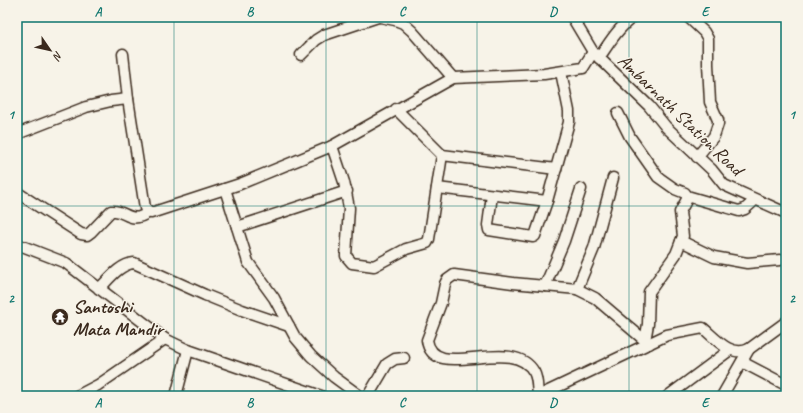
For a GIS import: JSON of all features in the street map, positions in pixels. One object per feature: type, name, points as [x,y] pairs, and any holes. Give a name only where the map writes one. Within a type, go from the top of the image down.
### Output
[{"type":"street","points":[[301,55],[316,40],[324,35],[379,17],[395,20],[412,31],[453,78]]},
{"type":"street","name":"Ambarnath Station Road","points":[[572,17],[596,55],[649,106],[666,127],[712,170],[724,185],[786,214]]},
{"type":"street","points":[[18,193],[81,234],[87,234],[91,232],[111,211],[116,211],[132,218],[142,217],[148,212],[155,213],[225,189],[332,146],[453,78],[544,74],[583,68],[625,22],[633,17]]},
{"type":"street","points":[[688,17],[704,32],[708,39],[710,102],[718,120],[714,136],[697,156]]},
{"type":"street","points":[[123,54],[128,99],[145,208],[148,212]]},
{"type":"street","points":[[492,195],[488,225],[489,230],[533,236],[536,234],[547,201],[569,122],[569,110],[561,72]]},
{"type":"street","points":[[17,134],[86,107],[111,101],[128,99]]},
{"type":"street","points":[[396,109],[442,155],[556,169]]},
{"type":"street","points":[[618,113],[630,137],[658,177],[675,189],[685,193],[687,196],[739,212],[755,200]]},
{"type":"street","points":[[332,146],[347,191],[349,208],[346,256],[352,263],[374,266],[406,249],[427,243],[429,239],[442,155]]},
{"type":"street","points":[[577,289],[594,248],[612,178]]},
{"type":"street","points":[[437,188],[547,201]]},
{"type":"street","points":[[225,189],[248,262],[274,298],[295,337],[311,356],[334,377],[360,396]]},
{"type":"street","points":[[545,286],[564,241],[581,189]]},
{"type":"street","points":[[237,227],[347,191]]},
{"type":"street","points":[[647,342],[649,292],[676,254],[683,236],[680,212],[687,199],[687,196]]},
{"type":"street","points":[[681,241],[714,257],[747,263],[780,260]]},
{"type":"street","points":[[17,244],[66,263],[166,340],[188,350],[320,396]]},
{"type":"street","points":[[99,289],[128,263],[134,263],[205,295],[242,310],[289,326]]},
{"type":"street","points":[[647,342],[595,298],[577,289],[513,284],[454,275],[450,277],[445,284],[441,303],[427,340],[428,346],[432,353],[449,360],[500,355],[515,357],[523,360],[534,372],[538,396],[647,342],[703,328],[730,350],[743,352],[786,322]]},
{"type":"street","points":[[77,396],[98,386],[166,340]]},
{"type":"street","points":[[722,396],[749,349]]},
{"type":"street","points":[[176,396],[188,350]]},
{"type":"street","points":[[668,396],[730,350]]},
{"type":"street","points":[[368,396],[387,364],[395,359],[404,358]]},
{"type":"street","points":[[742,362],[786,385]]},
{"type":"place","name":"Santoshi Mata Mandir","points":[[60,317]]}]
